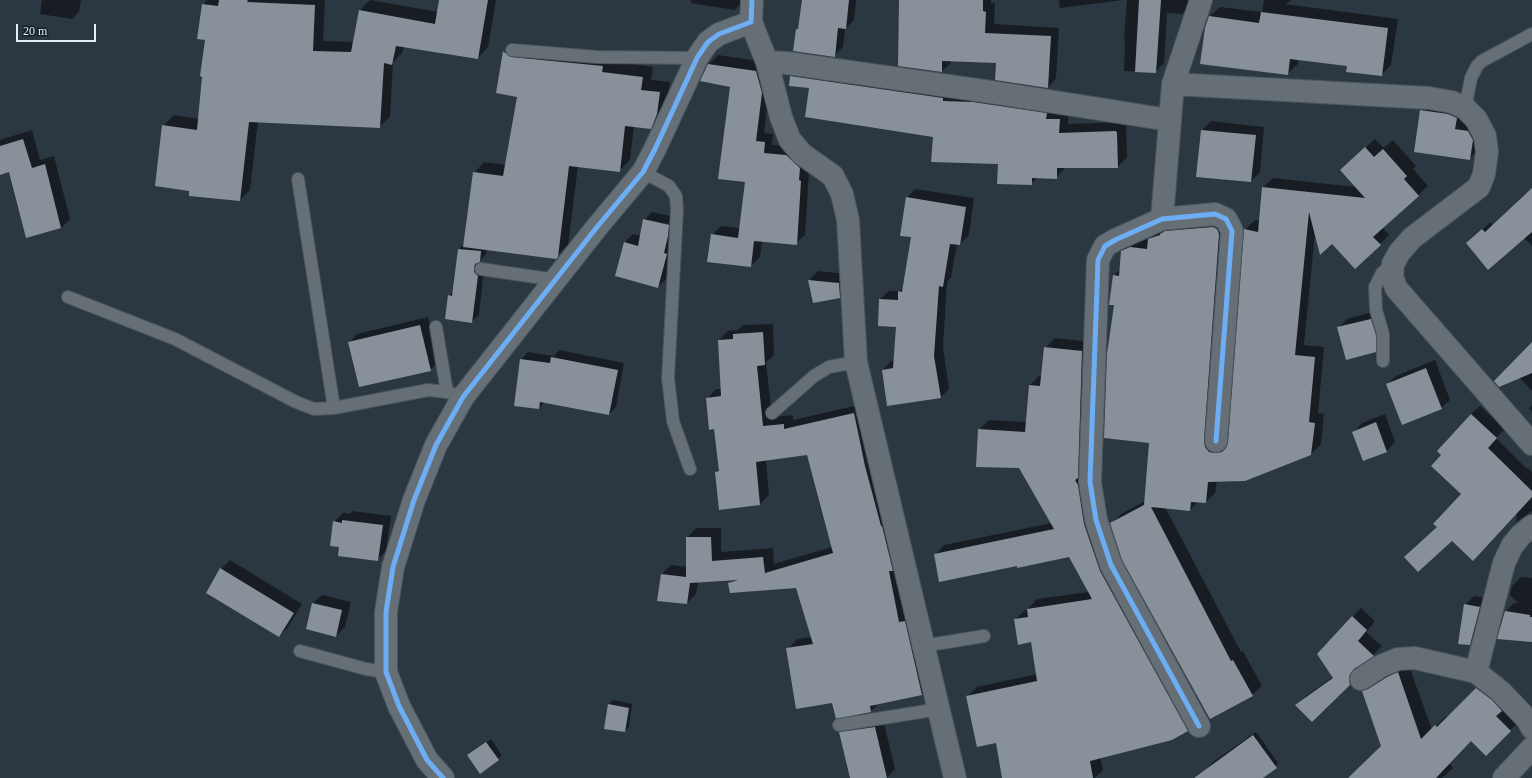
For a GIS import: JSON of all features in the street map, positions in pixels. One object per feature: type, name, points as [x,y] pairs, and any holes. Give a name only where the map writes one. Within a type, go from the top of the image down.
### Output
[{"type":"street","points":[[752,0],[751,22],[767,62],[781,117],[790,140],[802,154],[833,176],[842,194],[848,220],[856,362],[955,778]]},
{"type":"street","points":[[1162,219],[1173,84],[1201,0]]},
{"type":"street","points":[[443,778],[427,760],[399,706],[386,672],[386,612],[393,567],[414,500],[455,395],[556,280],[597,227],[643,172],[698,58],[708,42],[719,34],[751,22]]},
{"type":"street","points":[[767,62],[787,63],[991,92],[1169,120]]},
{"type":"street","points":[[1173,84],[1429,98],[1452,102],[1465,108],[1476,119],[1485,136],[1487,152],[1484,174],[1479,187],[1412,238],[1399,253],[1393,264],[1392,276],[1396,288],[1532,444]]},
{"type":"street","points":[[1200,726],[1111,565],[1096,520],[1090,482],[1098,260],[1105,246],[1162,219],[1215,214],[1226,219],[1232,231],[1216,441]]},
{"type":"street","points":[[1476,672],[1504,563],[1512,546],[1521,534],[1532,526]]},
{"type":"street","points":[[1361,679],[1381,666],[1398,659],[1416,658],[1476,672],[1500,691],[1526,719],[1532,728]]},
{"type":"street","points":[[1504,778],[1532,748]]},
{"type":"lane","points":[[1465,108],[1471,78],[1477,66],[1532,34]]},
{"type":"lane","points":[[512,50],[597,57],[698,58]]},
{"type":"lane","points":[[643,172],[669,186],[676,196],[677,210],[668,378],[673,421],[690,469]]},
{"type":"lane","points":[[298,180],[334,408]]},
{"type":"lane","points":[[1383,361],[1383,334],[1376,310],[1374,287],[1382,273],[1393,264]]},
{"type":"lane","points":[[480,269],[556,280]]},
{"type":"lane","points":[[68,297],[175,339],[296,402],[314,409],[334,408],[428,390],[455,395],[436,327]]},
{"type":"lane","points":[[772,413],[814,376],[829,367],[856,362]]},
{"type":"lane","points":[[924,646],[984,636]]},
{"type":"lane","points":[[300,651],[366,669],[386,672]]},
{"type":"lane","points":[[839,725],[938,709]]},
{"type":"building","points":[[219,0],[248,0],[247,2],[315,5],[313,51],[351,52],[359,10],[435,24],[439,0],[488,0],[478,59],[396,46],[392,65],[384,63],[380,128],[249,122],[240,201],[189,196],[189,191],[155,186],[162,125],[197,130],[202,77],[200,76],[205,40],[197,39],[202,4],[218,6]]},
{"type":"building","points":[[802,0],[849,0],[846,29],[838,28],[835,57],[793,51]]},
{"type":"building","points":[[899,0],[983,0],[983,11],[986,12],[985,33],[1051,36],[1048,88],[995,80],[996,63],[942,61],[942,72],[898,66]]},
{"type":"building","points":[[1139,0],[1161,0],[1156,73],[1135,72]]},
{"type":"building","points":[[1261,12],[1388,28],[1382,76],[1346,72],[1347,66],[1290,59],[1288,75],[1200,64],[1205,28],[1209,16],[1259,23]]},
{"type":"building","points":[[503,51],[511,57],[603,66],[602,72],[643,77],[641,90],[660,92],[657,114],[651,129],[625,126],[620,172],[569,166],[558,257],[556,259],[463,247],[473,172],[503,176],[517,97],[496,93]]},
{"type":"building","points":[[708,64],[756,71],[762,93],[756,141],[765,142],[764,153],[786,155],[800,168],[799,180],[801,181],[797,245],[754,241],[751,267],[707,262],[711,234],[738,238],[745,182],[718,179],[730,87],[700,81]]},
{"type":"building","points":[[790,76],[943,98],[943,101],[973,102],[1047,113],[1046,119],[1060,119],[1059,133],[1116,131],[1118,168],[1057,168],[1057,179],[1032,178],[1032,185],[997,184],[998,164],[931,162],[933,137],[805,117],[809,88],[789,86]]},
{"type":"building","points":[[1420,110],[1448,114],[1457,118],[1455,129],[1468,131],[1473,140],[1470,160],[1414,152]]},
{"type":"building","points":[[1201,130],[1256,135],[1251,182],[1196,177]]},
{"type":"building","points":[[23,139],[32,168],[45,164],[61,228],[26,238],[9,172],[0,175],[0,146]]},
{"type":"building","points":[[1365,147],[1374,157],[1383,149],[1407,176],[1404,179],[1419,196],[1373,237],[1381,245],[1355,269],[1332,244],[1320,255],[1309,212],[1295,355],[1315,357],[1309,422],[1315,423],[1311,455],[1245,481],[1208,482],[1206,503],[1191,502],[1190,511],[1151,507],[1231,661],[1233,660],[1253,696],[1210,719],[1122,560],[1110,523],[1144,505],[1149,443],[1104,438],[1107,354],[1114,305],[1109,305],[1113,275],[1119,276],[1121,251],[1130,247],[1147,249],[1148,239],[1160,235],[1165,231],[1213,227],[1217,229],[1219,234],[1204,440],[1205,447],[1209,452],[1222,452],[1226,448],[1228,442],[1244,229],[1258,232],[1262,187],[1365,198],[1340,170]]},
{"type":"building","points":[[1532,188],[1532,232],[1488,270],[1466,243],[1482,229],[1485,232]]},
{"type":"building","points":[[906,197],[966,207],[960,245],[950,244],[943,287],[939,286],[934,356],[941,398],[887,406],[882,370],[893,368],[896,327],[878,326],[879,299],[898,300],[898,291],[902,292],[911,237],[900,236]]},
{"type":"building","points":[[643,219],[669,225],[664,253],[667,254],[658,288],[615,276],[624,242],[638,246]]},
{"type":"building","points":[[458,249],[481,251],[480,262],[475,264],[474,268],[474,272],[478,276],[472,323],[445,319],[448,295],[452,296]]},
{"type":"building","points":[[808,280],[839,283],[840,298],[813,303]]},
{"type":"building","points":[[1371,319],[1376,335],[1376,352],[1346,360],[1337,327]]},
{"type":"building","points":[[420,325],[431,371],[359,387],[348,342]]},
{"type":"building","points":[[763,332],[765,365],[757,366],[763,426],[784,424],[784,429],[854,413],[865,466],[893,571],[889,571],[899,622],[905,621],[922,695],[870,706],[871,712],[836,719],[832,703],[796,709],[786,648],[813,644],[796,588],[730,593],[728,583],[738,580],[690,583],[687,604],[657,601],[661,574],[686,577],[686,537],[711,537],[712,561],[763,557],[765,573],[833,553],[807,455],[756,462],[760,505],[719,510],[715,472],[719,471],[714,429],[709,430],[706,398],[721,396],[718,340],[733,339],[733,334]]},
{"type":"building","points":[[1532,342],[1532,373],[1499,387],[1494,381]]},
{"type":"building","points":[[1044,347],[1082,351],[1078,478],[1075,480],[1078,485],[1084,524],[1100,571],[1188,731],[1172,740],[1090,761],[1093,778],[1002,778],[996,743],[977,747],[966,696],[1037,681],[1031,642],[1018,645],[1014,619],[1028,617],[1027,609],[1092,599],[1069,557],[939,582],[934,554],[1054,529],[1019,468],[976,467],[978,429],[1025,432],[1029,385],[1040,386]]},
{"type":"building","points":[[551,357],[618,370],[609,415],[540,402],[539,409],[514,406],[520,359],[550,363]]},
{"type":"building","points":[[1426,368],[1442,409],[1402,425],[1386,384]]},
{"type":"building","points":[[1471,414],[1497,438],[1488,448],[1532,491],[1532,497],[1473,561],[1452,541],[1418,572],[1404,557],[1437,527],[1433,524],[1461,494],[1431,466],[1441,455],[1437,451]]},
{"type":"building","points":[[1376,422],[1387,452],[1363,461],[1352,432]]},
{"type":"building","points":[[342,520],[383,525],[378,561],[338,556],[339,547],[330,546],[333,521],[342,523]]},
{"type":"building","points":[[220,568],[294,613],[279,637],[206,593]]},
{"type":"building","points":[[312,603],[342,610],[336,637],[306,629]]},
{"type":"building","points":[[1464,604],[1480,607],[1470,645],[1458,644]]},
{"type":"building","points":[[1505,611],[1530,615],[1530,617],[1532,617],[1532,642],[1497,639]]},
{"type":"building","points":[[1352,616],[1367,630],[1358,641],[1374,656],[1354,669],[1350,674],[1350,685],[1312,722],[1295,705],[1333,678],[1317,654]]},
{"type":"building","points":[[1398,672],[1421,739],[1435,725],[1437,727],[1476,688],[1492,700],[1502,711],[1496,716],[1511,731],[1486,756],[1471,741],[1436,778],[1348,778],[1381,746],[1362,691]]},
{"type":"building","points":[[608,704],[629,708],[625,732],[604,729]]},
{"type":"building","points":[[875,727],[887,778],[850,778],[839,732]]},
{"type":"building","points":[[1253,735],[1277,768],[1263,778],[1194,778]]},
{"type":"building","points":[[486,742],[499,760],[480,774],[467,755]]},
{"type":"cycle path","points":[[443,778],[427,760],[399,706],[386,672],[386,612],[393,567],[414,500],[436,445],[463,397],[597,227],[643,172],[697,58],[708,42],[719,34],[751,22],[752,0]]},
{"type":"cycle path","points":[[1199,726],[1111,565],[1096,520],[1090,482],[1098,260],[1105,246],[1162,219],[1215,214],[1226,219],[1232,231],[1216,441]]}]
